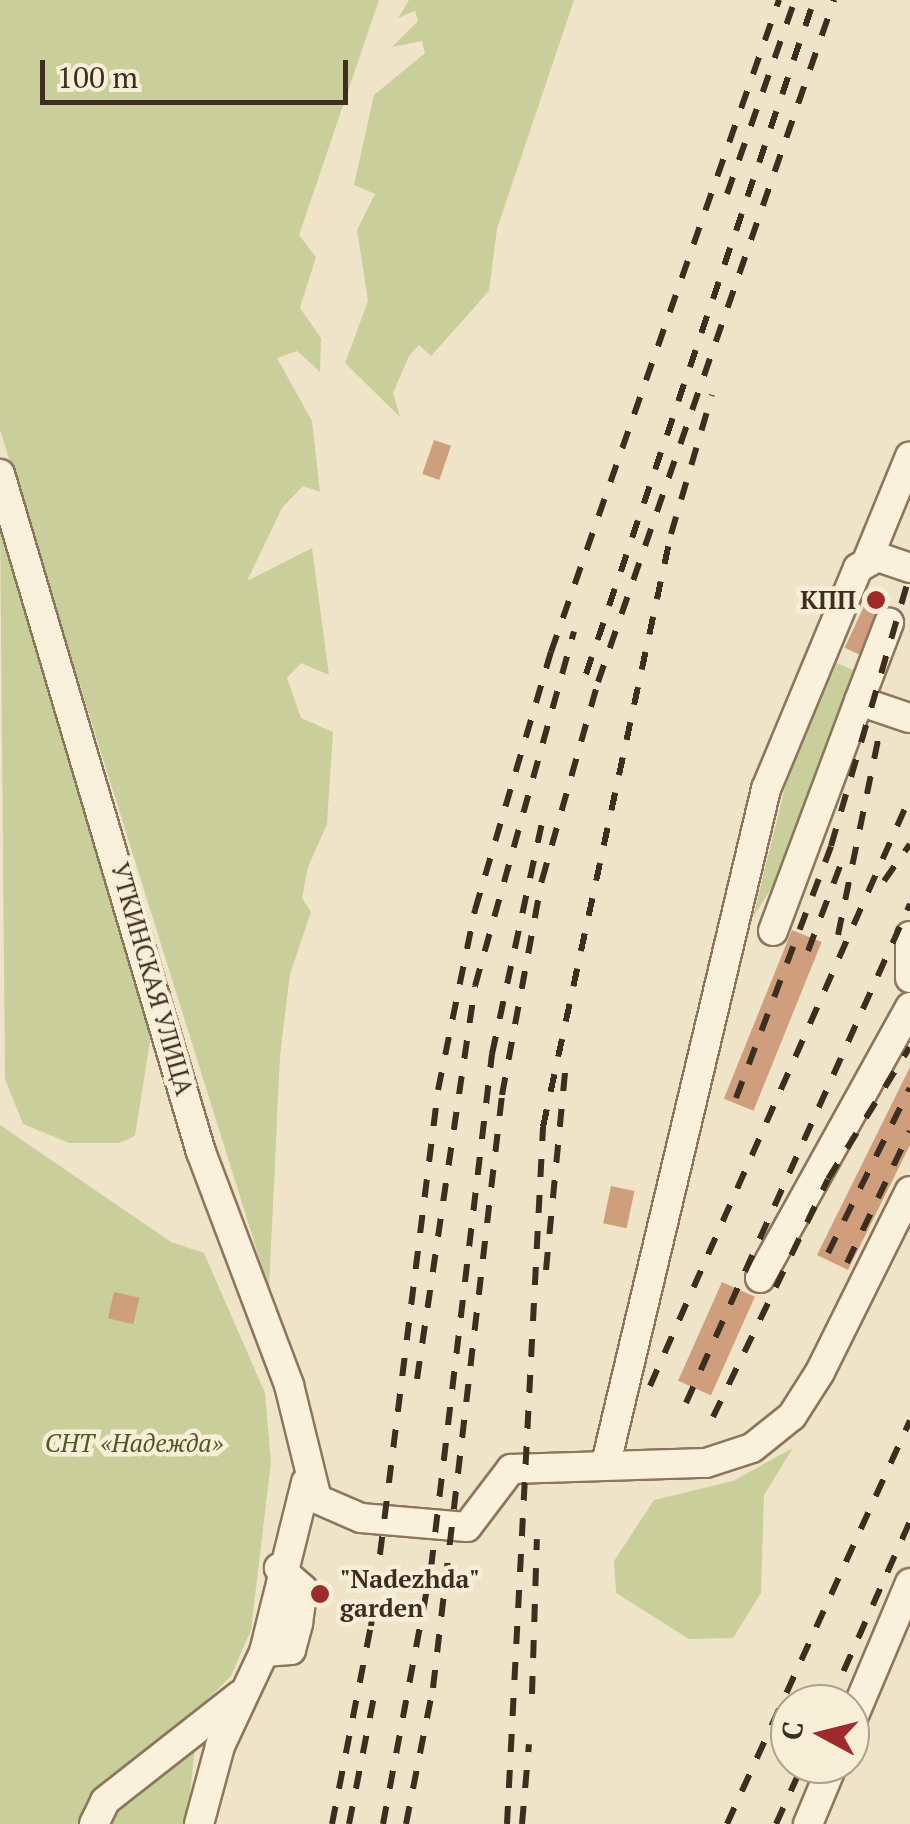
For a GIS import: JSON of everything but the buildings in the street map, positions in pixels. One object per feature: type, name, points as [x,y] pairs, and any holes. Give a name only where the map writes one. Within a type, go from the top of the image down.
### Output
[{"type":"street","points":[[607,1460],[753,834],[805,682],[867,561],[910,456]]},
{"type":"street","name":"УТКИНСКАЯ УЛИЦА","points":[[0,474],[201,1152],[292,1395],[306,1482]]},
{"type":"street","points":[[867,561],[910,568]]},
{"type":"street","points":[[774,931],[888,623]]},
{"type":"street","points":[[859,701],[910,717]]},
{"type":"street","points":[[910,936],[910,978]]},
{"type":"street","points":[[760,1278],[910,1007]]},
{"type":"street","points":[[306,1482],[318,1499],[362,1518],[467,1527],[511,1469],[607,1460],[706,1463],[774,1434],[820,1372],[910,1191]]},
{"type":"street","points":[[199,1824],[240,1695],[264,1652],[279,1568],[306,1482]]},
{"type":"street","points":[[867,1684],[910,1583]]},
{"type":"street","points":[[94,1824],[105,1801],[240,1695]]},
{"type":"street","points":[[808,1824],[825,1784]]},
{"type":"green space","points":[[0,0],[379,0],[299,235],[316,257],[300,308],[321,338],[320,372],[297,351],[277,358],[312,421],[320,492],[303,486],[282,508],[247,581],[312,548],[329,675],[301,663],[287,678],[301,718],[333,732],[327,824],[308,867],[302,898],[311,912],[290,974],[280,1056],[269,1289],[0,430]]},
{"type":"green space","points":[[409,0],[574,0],[497,229],[489,291],[431,356],[419,345],[409,356],[393,393],[400,417],[345,363],[368,301],[357,230],[375,194],[354,185],[374,95],[425,53],[422,41],[392,47],[418,21],[415,11],[398,18]]},
{"type":"green space","points":[[0,521],[146,1008],[150,1041],[135,1136],[119,1143],[69,1143],[23,1124],[5,1079]]},
{"type":"green space","points":[[837,663],[856,671],[780,875],[753,917],[789,771]]},
{"type":"green space","name":"СНТ «Надежда»","points":[[0,1125],[171,1242],[204,1253],[265,1393],[271,1462],[251,1630],[231,1676],[199,1708],[187,1824],[0,1824]]},
{"type":"green space","points":[[793,1448],[764,1495],[761,1593],[733,1638],[689,1639],[616,1593],[614,1561],[654,1500],[733,1481]]},
{"type":"railway","points":[[332,1824],[371,1626],[438,1090],[475,910],[551,652],[779,0]]},
{"type":"railway","points":[[727,194],[795,0]]},
{"type":"railway","points":[[586,674],[814,0]]},
{"type":"railway","points":[[406,1824],[433,1688],[502,1095],[542,880],[598,682],[834,0]]},
{"type":"railway","points":[[507,1824],[543,1127],[671,534],[712,395]]},
{"type":"railway","points":[[736,1098],[831,846],[907,585]]},
{"type":"railway","points":[[417,1379],[475,986],[574,632]]},
{"type":"railway","points":[[838,935],[880,730]]},
{"type":"railway","points":[[650,1386],[910,797]]},
{"type":"railway","points":[[383,1824],[431,1568],[492,1054],[543,818]]},
{"type":"railway","points":[[884,881],[910,844]]},
{"type":"railway","points":[[808,951],[845,853]]},
{"type":"railway","points":[[686,1403],[910,904]]},
{"type":"railway","points":[[713,1417],[828,1179],[910,1047]]},
{"type":"railway","points":[[546,1270],[565,1071]]},
{"type":"railway","points":[[828,1253],[910,1088]]},
{"type":"railway","points":[[847,1263],[910,1131]]},
{"type":"railway","points":[[727,1824],[910,1421]]},
{"type":"railway","points":[[838,1684],[910,1521]]},
{"type":"railway","points":[[532,1694],[537,1539]]},
{"type":"railway","points":[[349,1824],[375,1691]]},
{"type":"railway","points":[[522,1824],[529,1744]]},
{"type":"railway","points":[[776,1824],[794,1784]]},
{"type":"place","name":"КПП","points":[[876,600]]},
{"type":"place","name":"\"Nadezhda\" garden","points":[[320,1594]]}]
